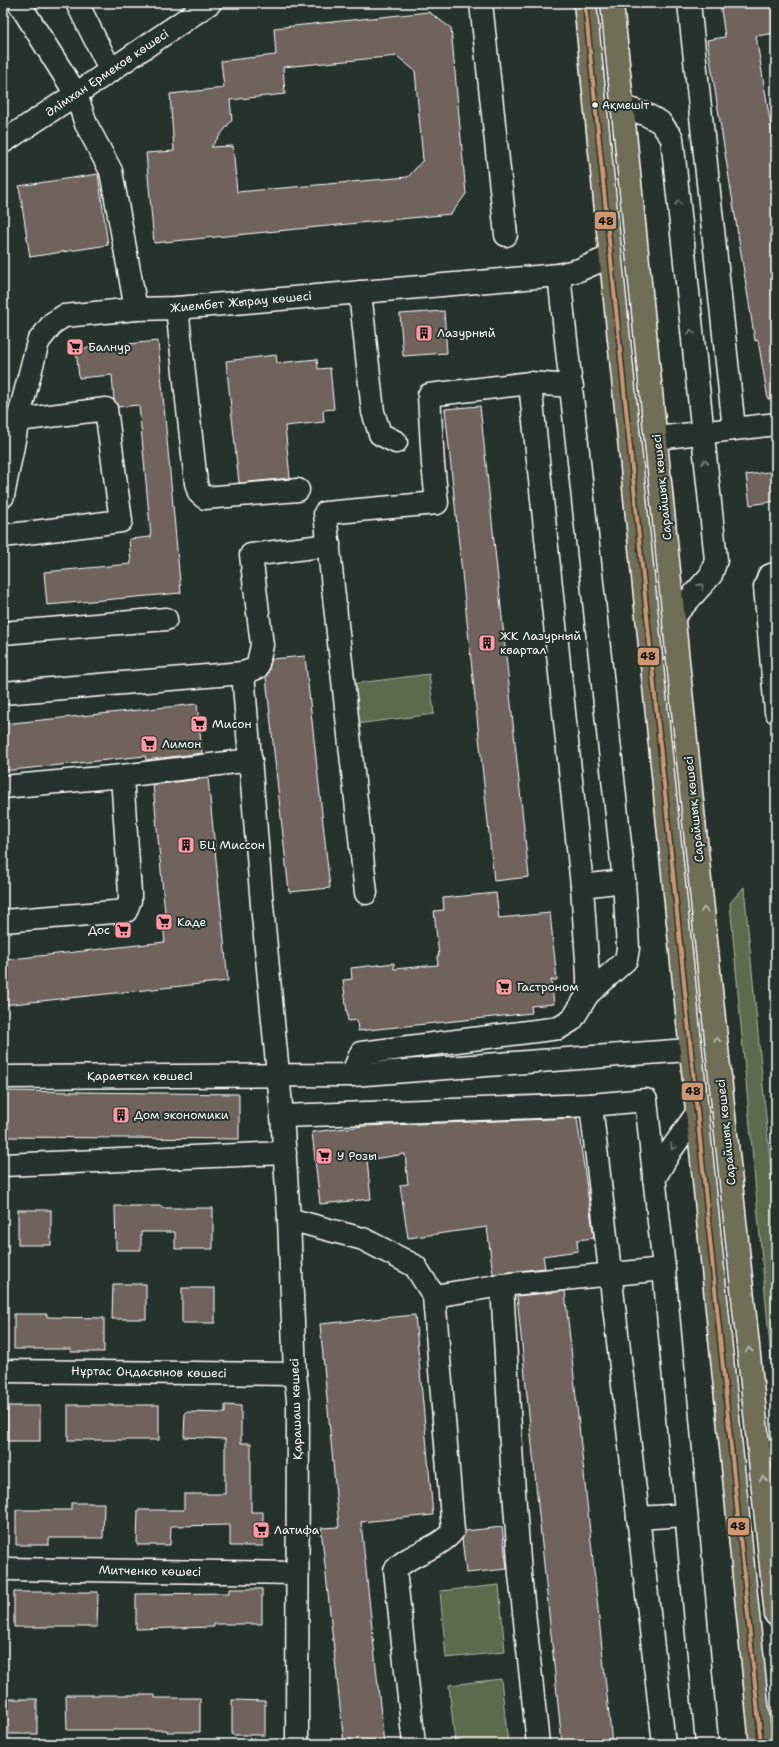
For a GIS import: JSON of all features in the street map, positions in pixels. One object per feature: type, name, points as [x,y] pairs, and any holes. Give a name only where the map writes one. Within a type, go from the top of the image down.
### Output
[{"type":"main road","points":[[586,3],[608,257],[688,1050],[761,1744]]},
{"type":"main road","name":"Сарайшық көшесі","points":[[612,3],[745,1313],[768,1451],[776,1615]]},
{"type":"main road","points":[[660,764],[673,795],[678,842],[681,914],[689,974],[692,980],[711,981]]},
{"type":"main road","points":[[688,1050],[704,1054],[709,1058],[714,1089],[735,1291],[745,1313]]},
{"type":"street","points":[[19,3],[76,94],[86,124],[111,171],[136,309]]},
{"type":"street","points":[[77,3],[111,71]]},
{"type":"street","name":"Әлімхан Ермеков көшесі","points":[[3,142],[111,71],[210,3]]},
{"type":"street","points":[[481,3],[506,235]]},
{"type":"street","points":[[689,3],[734,429]]},
{"type":"street","points":[[623,107],[644,114],[660,122],[672,138],[701,433],[716,560],[711,575],[675,615]]},
{"type":"street","name":"Жиембет Жырау көшесі","points":[[3,496],[18,420],[38,342],[53,323],[64,316],[136,309],[177,308],[559,275],[579,270],[608,257]]},
{"type":"street","points":[[352,1075],[362,1053],[559,1028],[572,1020],[588,994],[626,960],[628,948],[624,881],[559,275]]},
{"type":"street","points":[[360,292],[373,412],[380,434],[396,442]]},
{"type":"street","points":[[177,308],[196,483],[199,493],[205,498],[298,490]]},
{"type":"street","points":[[366,893],[325,513],[437,503],[432,464],[429,395],[530,383],[572,386]]},
{"type":"street","points":[[530,383],[582,886],[588,994]]},
{"type":"street","points":[[3,536],[121,521],[106,409],[18,420]]},
{"type":"street","points":[[657,438],[776,424]]},
{"type":"street","points":[[3,693],[243,673],[257,668],[262,645],[251,555],[328,546]]},
{"type":"street","points":[[776,573],[769,576],[765,587],[776,712]]},
{"type":"street","points":[[3,633],[166,619]]},
{"type":"street","name":"Қарашаш көшесі","points":[[243,673],[282,1116],[289,1219],[295,1374],[298,1399],[296,1573],[297,1744]]},
{"type":"street","points":[[3,787],[122,776],[251,760]]},
{"type":"street","points":[[3,921],[126,910],[130,900],[130,893],[122,776]]},
{"type":"street","points":[[582,886],[624,881]]},
{"type":"street","name":"Қараөткел көшесі","points":[[3,1077],[352,1075],[688,1050]]},
{"type":"street","points":[[282,1116],[591,1105],[646,1100],[664,1269],[707,1744]]},
{"type":"street","points":[[591,1105],[609,1275],[664,1744]]},
{"type":"street","points":[[654,1179],[671,1150],[695,1116]]},
{"type":"street","points":[[3,1165],[285,1152]]},
{"type":"street","points":[[289,1219],[363,1239],[415,1266],[434,1296],[453,1531],[446,1540],[403,1561],[395,1570],[414,1744]]},
{"type":"street","points":[[434,1296],[502,1285],[664,1269]]},
{"type":"street","points":[[502,1285],[520,1574],[538,1744]]},
{"type":"street","name":"Нұртас Оңдасынов көшесі","points":[[3,1371],[295,1374]]},
{"type":"street","points":[[638,1518],[686,1515]]},
{"type":"street","name":"Митченко көшесі","points":[[3,1569],[296,1573]]},
{"type":"green space","points":[[429,674],[434,714],[356,724],[351,684]]},
{"type":"green space","points":[[744,887],[776,1222],[776,1415],[730,903]]},
{"type":"green space","points":[[499,1585],[505,1652],[446,1658],[440,1591]]},
{"type":"green space","points":[[501,1679],[508,1744],[455,1744],[449,1685]]},
{"type":"building","points":[[720,3],[776,3],[776,33],[756,36],[776,157],[776,399],[768,399],[758,340],[755,341],[707,40],[725,37]]},
{"type":"building","points":[[429,12],[451,28],[466,194],[451,214],[154,243],[146,153],[174,151],[170,94],[224,88],[221,61],[276,55],[274,28]],"holes":[[[397,56],[415,71],[423,160],[408,177],[237,192],[233,146],[211,147],[232,120],[230,100],[285,94],[283,67]]]},
{"type":"building","points":[[98,174],[108,245],[30,257],[19,186]]},
{"type":"building","name":"Лазурный","points":[[444,311],[447,353],[403,356],[400,314]]},
{"type":"building","points":[[158,341],[181,593],[47,605],[44,572],[131,564],[129,539],[151,537],[139,405],[118,407],[114,400],[112,375],[79,378],[76,349]]},
{"type":"building","points":[[276,355],[277,363],[317,359],[318,369],[330,368],[334,409],[323,410],[324,422],[285,426],[290,478],[239,483],[226,361]]},
{"type":"building","name":"ЖК Лазурный квартал","points":[[480,406],[529,877],[494,881],[445,409]]},
{"type":"building","points":[[776,471],[776,501],[750,505],[746,475]]},
{"type":"building","points":[[305,656],[330,888],[289,892],[266,677],[272,659]]},
{"type":"building","points":[[197,704],[202,753],[146,760],[145,756],[3,771],[3,724]]},
{"type":"building","points":[[208,778],[228,981],[3,1005],[3,960],[165,942],[163,925],[166,924],[153,785]]},
{"type":"building","points":[[496,893],[499,918],[550,913],[557,980],[551,980],[554,1004],[531,1006],[532,1013],[358,1031],[357,1020],[348,1021],[343,980],[352,979],[351,968],[394,963],[394,969],[438,965],[437,956],[439,956],[434,911],[444,910],[443,898]]},
{"type":"building","name":"Дом экономики","points":[[3,1091],[239,1094],[239,1139],[3,1137]]},
{"type":"building","points":[[577,1118],[594,1238],[577,1240],[578,1251],[543,1256],[545,1268],[493,1274],[487,1227],[408,1238],[400,1185],[408,1184],[405,1154],[367,1160],[371,1199],[320,1204],[312,1132],[364,1126]]},
{"type":"building","points":[[115,1206],[213,1208],[213,1249],[175,1249],[175,1232],[141,1232],[141,1250],[116,1250]]},
{"type":"building","points":[[18,1210],[51,1210],[51,1245],[18,1245]]},
{"type":"building","points":[[113,1284],[146,1284],[146,1319],[112,1319]]},
{"type":"building","points":[[182,1288],[215,1288],[215,1323],[182,1323]]},
{"type":"building","points":[[565,1291],[612,1744],[562,1744],[517,1296]]},
{"type":"building","points":[[14,1314],[47,1314],[47,1317],[104,1318],[104,1352],[71,1352],[71,1349],[14,1349]]},
{"type":"building","points":[[415,1315],[433,1515],[361,1522],[384,1744],[344,1744],[321,1528],[339,1527],[320,1324]]},
{"type":"building","points":[[68,1405],[159,1405],[159,1440],[68,1440]]},
{"type":"building","points":[[225,1405],[241,1406],[241,1443],[251,1443],[251,1512],[263,1512],[263,1546],[230,1546],[230,1525],[171,1526],[170,1545],[137,1545],[138,1510],[184,1510],[184,1494],[225,1494],[225,1439],[184,1437],[185,1412],[225,1413]]},
{"type":"building","points":[[7,1406],[40,1406],[40,1441],[7,1441]]},
{"type":"building","points":[[71,1503],[104,1503],[103,1538],[49,1538],[49,1545],[16,1545],[16,1510],[71,1510]]},
{"type":"building","points":[[502,1527],[507,1569],[466,1573],[462,1539],[465,1531]]},
{"type":"building","points":[[229,1589],[262,1589],[262,1624],[214,1624],[214,1627],[136,1629],[136,1594],[229,1593]]},
{"type":"building","points":[[14,1592],[98,1592],[97,1627],[14,1627]]},
{"type":"building","points":[[66,1695],[155,1695],[155,1698],[200,1698],[200,1732],[167,1732],[167,1730],[67,1730]]},
{"type":"building","points":[[4,1699],[37,1699],[37,1734],[4,1734]]},
{"type":"building","points":[[232,1700],[265,1701],[265,1735],[232,1735]]},
{"type":"transit line","name":"48","points":[[585,3],[648,656],[761,1744]]},
{"type":"place","name":"Ақмешіт","points":[[595,105]]},
{"type":"place","name":"Лазурный","points":[[424,333]]},
{"type":"place","name":"Балнур","points":[[75,347]]},
{"type":"place","name":"ЖК Лазурный квартал","points":[[487,643]]},
{"type":"place","name":"Мисон","points":[[199,724]]},
{"type":"place","name":"Лимон","points":[[149,744]]},
{"type":"place","name":"БЦ Миссон","points":[[186,845]]},
{"type":"place","name":"Каде","points":[[164,922]]},
{"type":"place","name":"Дос","points":[[123,930]]},
{"type":"place","name":"Гастроном","points":[[504,987]]},
{"type":"place","name":"Дом экономики","points":[[121,1115]]},
{"type":"place","name":"У Розы","points":[[324,1156]]},
{"type":"place","name":"Латифа","points":[[261,1530]]}]
